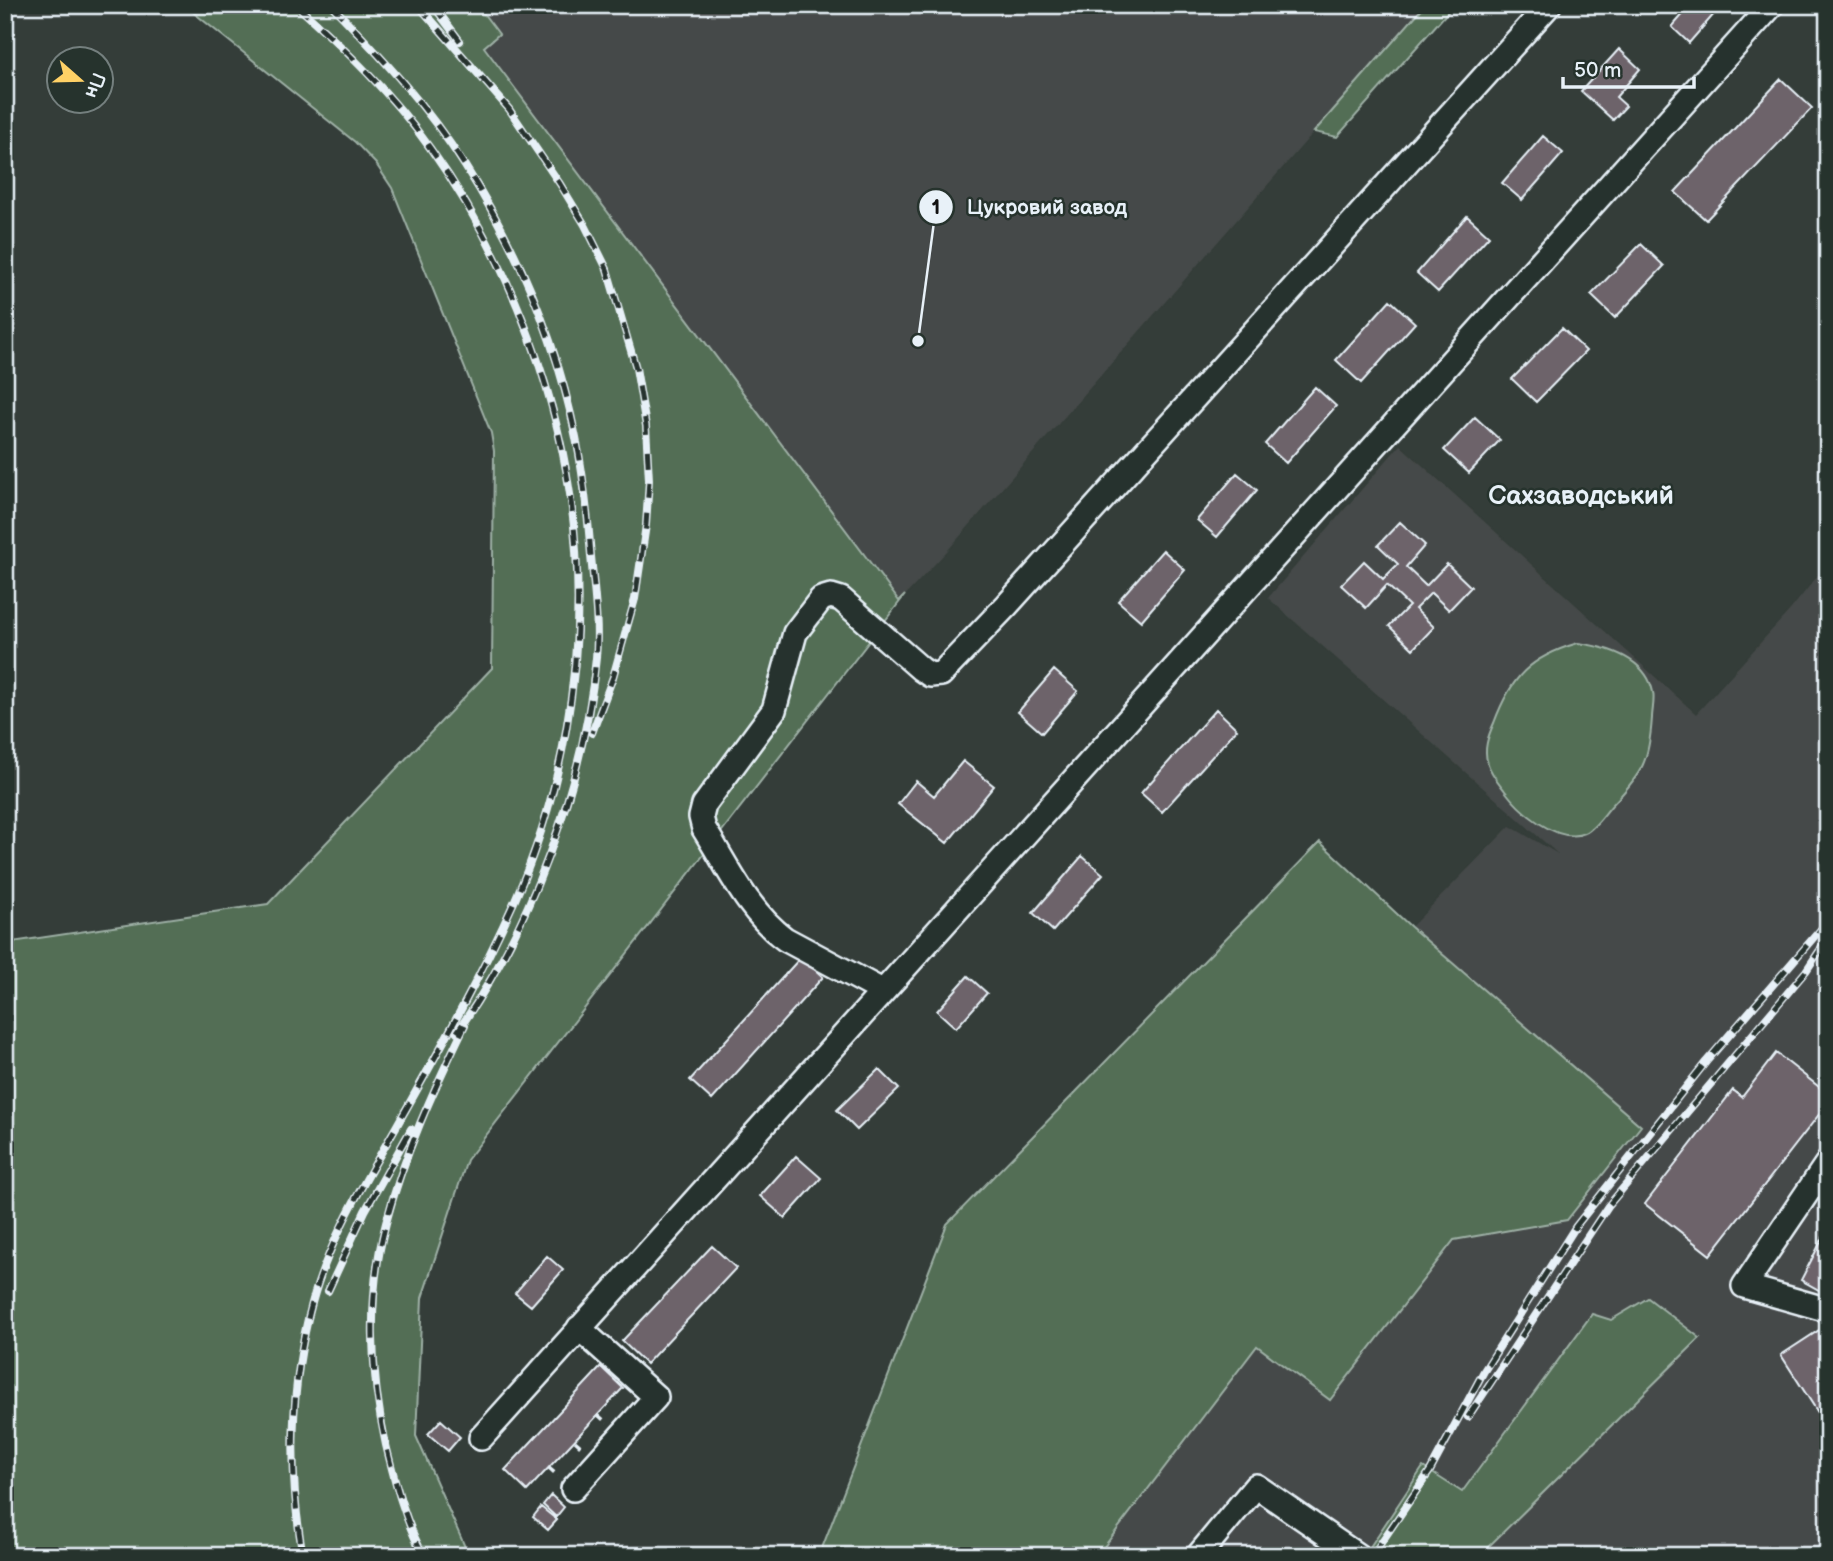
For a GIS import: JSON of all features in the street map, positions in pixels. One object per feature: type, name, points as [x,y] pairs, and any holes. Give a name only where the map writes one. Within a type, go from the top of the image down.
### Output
[{"type":"street","points":[[882,991],[785,939],[770,928],[758,915],[704,829],[701,817],[704,805],[774,710],[795,633],[821,599],[831,596],[841,599],[921,669],[930,675],[941,674],[1007,605],[1549,5]]},
{"type":"street","points":[[481,1437],[1772,5]]},
{"type":"street","points":[[1828,1161],[1744,1286],[1828,1310]]},
{"type":"street","points":[[573,1489],[656,1397],[579,1328]]},
{"type":"street","points":[[1198,1556],[1256,1486],[1358,1556]]},
{"type":"shaded area","points":[[477,5],[1425,5],[948,550],[900,601],[483,47],[499,34]]},
{"type":"shaded area","points":[[1400,445],[1696,714],[1791,609],[1828,563],[1828,1556],[1479,1556],[1699,1338],[1648,1298],[1611,1320],[1592,1314],[1462,1493],[1423,1467],[1364,1556],[1097,1556],[1258,1346],[1330,1399],[1454,1240],[1567,1220],[1641,1126],[1411,927],[1510,826],[1558,854],[1268,598]]},
{"type":"green space","points":[[184,5],[477,5],[499,34],[484,47],[899,601],[905,595],[467,1160],[422,1298],[416,1436],[469,1556],[5,1556],[5,943],[268,904],[492,668],[494,451],[491,433],[392,188],[376,164],[355,142]]},
{"type":"green space","points":[[1425,5],[1454,5],[1337,137],[1314,132]]},
{"type":"green space","points":[[1578,643],[1612,651],[1634,663],[1649,680],[1654,698],[1649,745],[1638,774],[1593,828],[1574,835],[1563,834],[1540,824],[1520,808],[1493,775],[1486,754],[1492,728],[1515,681],[1535,662]]},
{"type":"green space","points":[[1320,842],[1411,927],[1641,1126],[1567,1220],[1454,1240],[1330,1400],[1257,1346],[1097,1556],[819,1556],[947,1224]]},
{"type":"green space","points":[[1648,1298],[1700,1338],[1479,1556],[1364,1556],[1423,1467],[1462,1492],[1592,1314],[1611,1320]]},
{"type":"building","points":[[1691,5],[1722,5],[1689,43],[1672,27]]},
{"type":"building","points":[[1619,49],[1640,69],[1616,97],[1626,106],[1613,120],[1581,91]]},
{"type":"building","points":[[1781,79],[1812,108],[1706,220],[1675,192]]},
{"type":"building","points":[[1543,136],[1563,153],[1522,200],[1502,183]]},
{"type":"building","points":[[1467,216],[1489,236],[1438,292],[1417,273]]},
{"type":"building","points":[[1641,244],[1664,266],[1615,318],[1591,295]]},
{"type":"building","points":[[1390,300],[1415,323],[1361,383],[1336,360]]},
{"type":"building","points":[[1562,328],[1586,351],[1536,402],[1512,379]]},
{"type":"building","points":[[1315,387],[1336,406],[1286,463],[1265,444]]},
{"type":"building","points":[[1475,417],[1500,440],[1469,473],[1444,450]]},
{"type":"building","points":[[1237,473],[1257,490],[1217,537],[1197,520]]},
{"type":"building","points":[[1400,522],[1425,545],[1406,567],[1426,586],[1447,564],[1471,587],[1449,610],[1431,593],[1415,609],[1434,627],[1413,649],[1389,626],[1409,606],[1387,585],[1366,608],[1341,585],[1364,561],[1383,579],[1398,564],[1378,545]]},
{"type":"building","points":[[1163,550],[1185,570],[1141,621],[1118,601]]},
{"type":"building","points":[[1054,670],[1078,691],[1042,733],[1018,712]]},
{"type":"building","points":[[1216,709],[1237,729],[1162,812],[1141,793]]},
{"type":"building","points":[[963,761],[994,786],[947,843],[898,804],[916,781],[934,796]]},
{"type":"building","points":[[1082,856],[1103,874],[1053,931],[1033,913]]},
{"type":"building","points":[[801,957],[823,977],[712,1100],[690,1080]]},
{"type":"building","points":[[968,976],[987,993],[956,1028],[937,1011]]},
{"type":"building","points":[[1776,1053],[1828,1094],[1828,1103],[1710,1255],[1645,1204],[1733,1090],[1742,1097]]},
{"type":"building","points":[[879,1069],[899,1089],[857,1130],[837,1110]]},
{"type":"building","points":[[796,1156],[821,1178],[785,1218],[760,1196]]},
{"type":"building","points":[[1828,1228],[1828,1295],[1801,1280]]},
{"type":"building","points":[[712,1246],[736,1268],[646,1364],[622,1341]]},
{"type":"building","points":[[547,1256],[563,1270],[531,1306],[515,1293]]},
{"type":"building","points":[[1824,1327],[1828,1333],[1828,1428],[1781,1355]]},
{"type":"building","points":[[601,1367],[623,1388],[527,1491],[505,1470]]},
{"type":"building","points":[[441,1420],[460,1437],[448,1451],[428,1434]]},
{"type":"building","points":[[551,1495],[564,1507],[556,1517],[543,1505]]},
{"type":"building","points":[[541,1507],[557,1520],[548,1530],[533,1517]]},
{"type":"railway","points":[[296,5],[367,73],[415,128],[459,193],[510,289],[530,339],[561,444],[571,498],[578,595],[573,685],[566,730],[557,774],[531,859],[502,929],[473,987],[348,1212],[312,1303],[299,1365],[294,1429],[295,1493],[303,1556]]},
{"type":"railway","points":[[331,5],[385,62],[451,144],[502,230],[533,297],[558,367],[576,438],[585,497],[597,645],[590,706],[579,755],[566,805],[530,902],[508,948],[457,1032]]},
{"type":"railway","points":[[418,5],[509,109],[585,225],[607,269],[636,368],[646,426],[649,480],[646,525],[635,599],[613,677],[592,733]]},
{"type":"railway","points":[[433,5],[460,41]]},
{"type":"railway","points":[[1372,1556],[1430,1471],[1484,1371],[1576,1226],[1706,1062],[1828,921]]},
{"type":"railway","points":[[1468,1417],[1608,1206],[1806,971],[1828,938]]},
{"type":"railway","points":[[424,1556],[406,1516],[386,1445],[374,1362],[373,1305],[380,1250],[393,1197],[421,1122],[465,1025]]},
{"type":"railway","points":[[328,1291],[365,1211],[411,1129]]},
{"type":"place","name":"Цукровий завод","points":[[918,341]]},
{"type":"district","name":"Сахзаводський","points":[[1581,495]]}]
